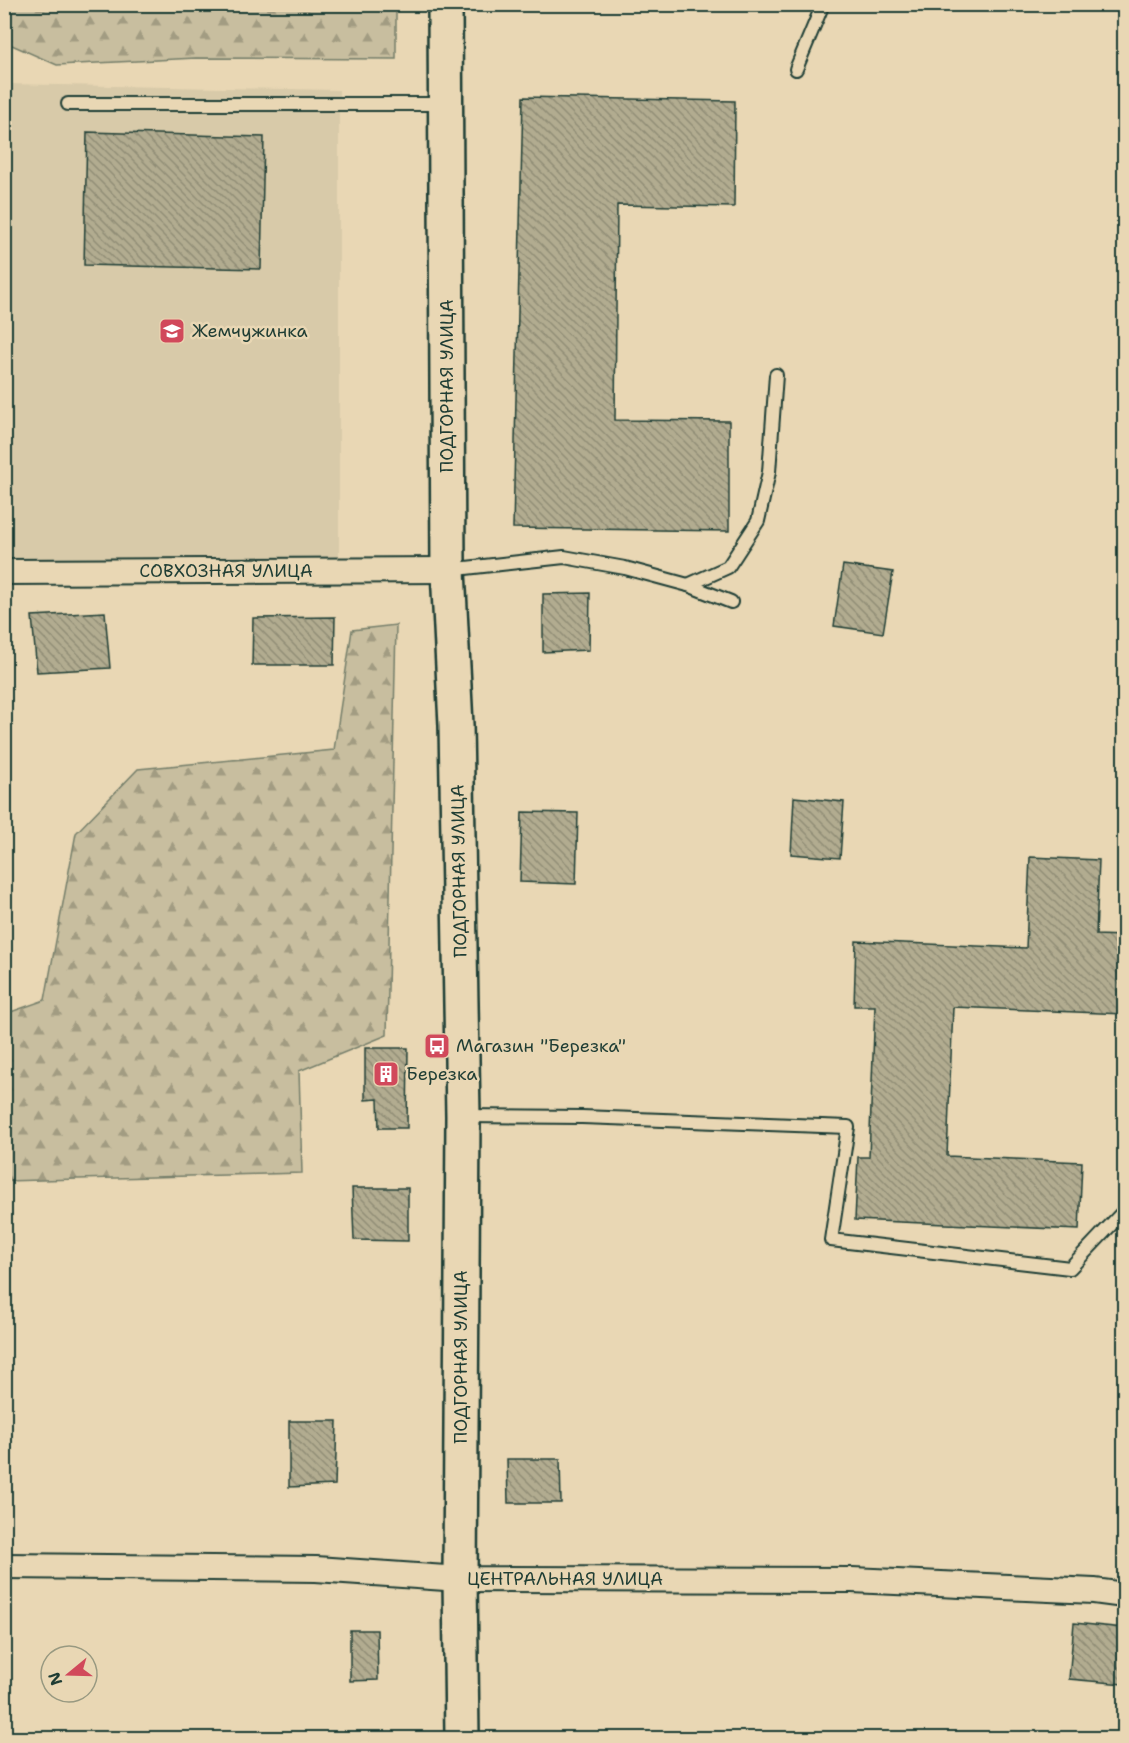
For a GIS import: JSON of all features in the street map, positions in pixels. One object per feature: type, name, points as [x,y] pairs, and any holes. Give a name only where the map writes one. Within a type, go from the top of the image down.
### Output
[{"type":"street","name":"ПОДГОРНАЯ УЛИЦА","points":[[445,4],[448,570],[456,725],[463,1116],[460,1579],[462,1738]]},
{"type":"street","name":"СОВХОЗНАЯ УЛИЦА","points":[[4,572],[448,570]]},
{"type":"street","name":"ЦЕНТРАЛЬНАЯ УЛИЦА","points":[[4,1566],[316,1569],[460,1579],[852,1580],[1094,1591],[1125,1595]]},
{"type":"lane","points":[[796,69],[823,4]]},
{"type":"lane","points":[[68,104],[445,104]]},
{"type":"lane","points":[[688,585],[728,567],[759,521],[769,472],[776,375]]},
{"type":"lane","points":[[448,570],[564,557],[625,568],[688,585],[730,602]]},
{"type":"lane","points":[[463,1116],[582,1117],[848,1127],[831,1240],[1070,1268],[1125,1211]]},
{"type":"shaded area","name":"Жемчужинка","points":[[5,84],[339,90],[339,559],[5,559]]},
{"type":"green space","points":[[4,5],[396,5],[396,59],[196,58],[57,65],[5,42]]},
{"type":"green space","points":[[396,625],[387,1035],[299,1071],[302,1173],[5,1181],[5,1014],[45,1000],[76,833],[138,769],[334,750],[352,630]]},
{"type":"building","points":[[523,97],[735,101],[734,207],[617,205],[615,420],[729,421],[729,531],[513,528]]},
{"type":"building","points":[[87,132],[264,137],[261,269],[84,265]]},
{"type":"building","points":[[843,565],[893,572],[883,633],[834,626]]},
{"type":"building","points":[[590,593],[589,650],[543,652],[543,594]]},
{"type":"building","points":[[105,612],[110,668],[37,672],[32,616]]},
{"type":"building","points":[[335,617],[334,665],[252,665],[253,618]]},
{"type":"building","points":[[794,797],[844,802],[840,858],[791,854]]},
{"type":"building","points":[[522,812],[578,813],[576,884],[520,882]]},
{"type":"building","points":[[1030,857],[1099,860],[1096,935],[1124,936],[1124,1014],[953,1007],[947,1156],[1082,1162],[1079,1230],[855,1220],[858,1157],[869,1157],[875,1006],[854,1006],[856,941],[1026,948]]},
{"type":"building","name":"Березка","points":[[365,1048],[408,1048],[407,1128],[379,1128],[378,1099],[365,1100]]},
{"type":"building","points":[[352,1188],[408,1188],[408,1241],[354,1240]]},
{"type":"building","points":[[289,1421],[337,1421],[335,1485],[289,1487]]},
{"type":"building","points":[[507,1459],[560,1459],[561,1503],[508,1503]]},
{"type":"building","points":[[1074,1623],[1124,1628],[1123,1684],[1069,1679]]},
{"type":"building","points":[[350,1630],[377,1630],[378,1680],[350,1681]]},
{"type":"place","name":"Жемчужинка","points":[[172,331]]},
{"type":"place","name":"Магазин \"Березка\"","points":[[437,1046]]},
{"type":"place","name":"Березка","points":[[386,1074]]}]
